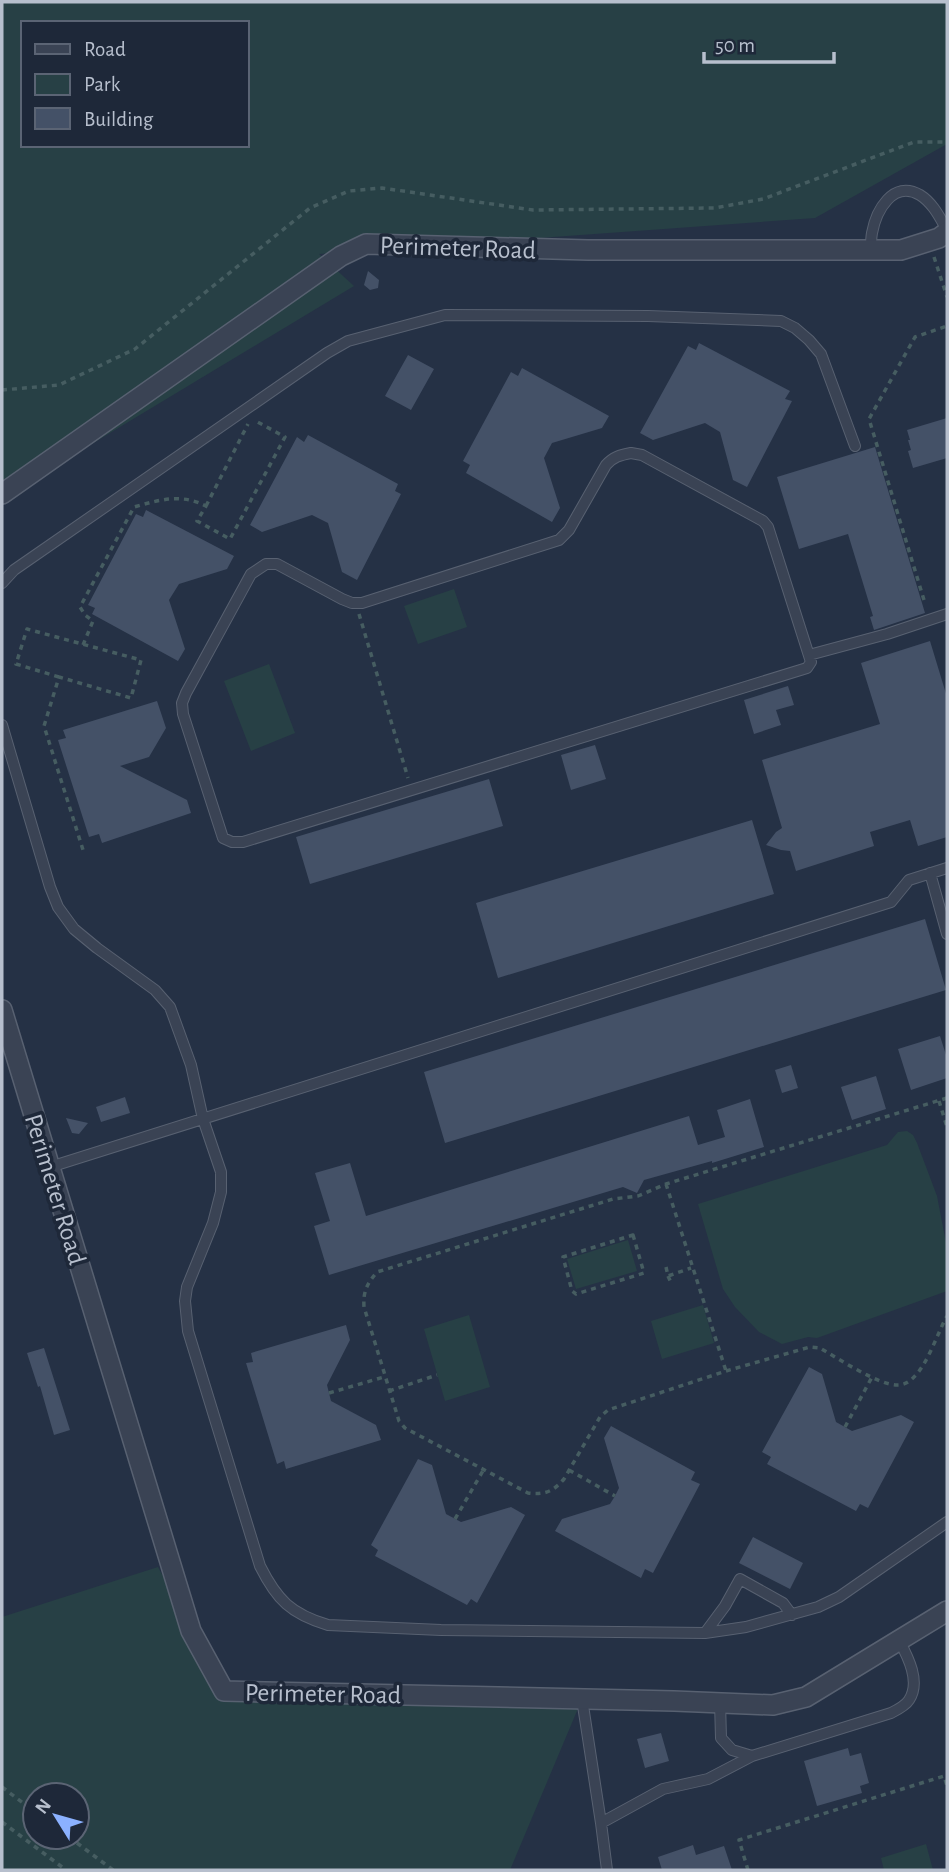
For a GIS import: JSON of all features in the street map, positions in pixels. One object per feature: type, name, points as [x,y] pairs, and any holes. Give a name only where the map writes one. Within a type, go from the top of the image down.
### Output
[{"type":"street","name":"Perimeter Road","points":[[2,494],[341,256],[366,244],[589,250],[901,250],[939,238],[947,231]]},
{"type":"street","name":"Perimeter Road","points":[[2,1010],[191,1631],[224,1691],[773,1704],[807,1697],[947,1611]]},
{"type":"lane","points":[[871,250],[878,212],[889,196],[904,190],[919,194],[932,206],[947,231]]},
{"type":"lane","points":[[2,583],[14,570],[327,352],[348,341],[445,315],[648,316],[781,321],[795,328],[821,355],[855,446]]},
{"type":"lane","points":[[631,453],[642,455],[763,521],[768,527],[811,662],[807,667],[243,842],[232,842],[223,838],[182,703],[251,574],[266,564],[277,564],[342,599],[355,603],[559,540],[569,530],[606,465],[622,454],[631,453]]},
{"type":"lane","points":[[809,655],[947,614]]},
{"type":"lane","points":[[2,725],[58,907],[74,929],[155,990],[170,1007],[191,1065],[203,1119],[221,1172],[221,1192],[213,1223],[187,1287],[185,1315],[196,1360],[260,1566],[270,1587],[283,1602],[295,1612],[328,1626],[705,1633],[746,1627],[792,1615],[839,1597],[947,1522]]},
{"type":"lane","points":[[50,1167],[891,902],[909,880],[947,868]]},
{"type":"lane","points":[[930,873],[947,934]]},
{"type":"lane","points":[[705,1633],[740,1579],[783,1603],[792,1615]]},
{"type":"lane","points":[[601,1823],[663,1789],[708,1779],[752,1756],[891,1713],[909,1701],[915,1685],[909,1661],[899,1640]]},
{"type":"lane","points":[[582,1699],[607,1870]]},
{"type":"lane","points":[[720,1702],[721,1738],[732,1750],[752,1756]]},
{"type":"path","points":[[929,241],[947,297]]},
{"type":"path","points":[[924,600],[869,419],[915,337],[947,326]]},
{"type":"path","points":[[255,420],[285,437],[230,539],[197,521],[206,506],[249,422],[255,420]]},
{"type":"path","points":[[83,645],[93,621],[80,607],[134,507],[160,500],[186,499],[193,499],[206,506]]},
{"type":"path","points":[[355,603],[412,790]]},
{"type":"path","points":[[27,629],[141,660],[131,698],[59,677],[16,664],[27,629]]},
{"type":"path","points":[[59,677],[44,726],[84,853]]},
{"type":"path","points":[[947,1098],[666,1184],[638,1196],[612,1199],[377,1272],[367,1283],[363,1295],[364,1307],[399,1421],[405,1427],[528,1493],[538,1494],[549,1493],[557,1488],[600,1417],[608,1410],[810,1347],[820,1348],[872,1377],[897,1385],[907,1383],[915,1377],[947,1316]]},
{"type":"path","points":[[939,1101],[947,1127]]},
{"type":"path","points":[[666,1184],[726,1371]]},
{"type":"path","points":[[633,1235],[645,1273],[576,1294],[572,1291],[563,1257],[633,1235]]},
{"type":"path","points":[[666,1267],[671,1285]]},
{"type":"path","points":[[668,1276],[691,1268]]},
{"type":"path","points":[[942,1328],[947,1331]]},
{"type":"path","points":[[389,1391],[437,1375]]},
{"type":"path","points":[[329,1393],[385,1377]]},
{"type":"path","points":[[845,1427],[872,1377]]},
{"type":"path","points":[[455,1519],[484,1469]]},
{"type":"path","points":[[569,1470],[615,1496]]},
{"type":"path","points":[[748,1870],[739,1840],[944,1776],[947,1786]]},
{"type":"path","points":[[2,1787],[21,1801]]},
{"type":"path","points":[[2,1822],[66,1870]]},
{"type":"path","points":[[88,1851],[113,1870]]},
{"type":"green space","points":[[2,2],[947,2],[947,144],[815,218],[319,254],[354,286],[2,498]]},
{"type":"green space","points":[[454,589],[467,627],[418,644],[404,606]]},
{"type":"green space","points":[[269,664],[295,733],[251,751],[224,681]]},
{"type":"green space","points":[[907,1131],[917,1143],[937,1196],[947,1248],[947,1291],[817,1338],[808,1337],[782,1344],[759,1332],[735,1307],[723,1289],[698,1204],[887,1145],[898,1132]]},
{"type":"green space","points":[[628,1240],[637,1271],[576,1289],[567,1259]]},
{"type":"green space","points":[[703,1305],[714,1343],[662,1359],[651,1321]]},
{"type":"green space","points":[[469,1315],[490,1387],[445,1401],[424,1329]]},
{"type":"green space","points":[[158,1567],[225,1691],[582,1699],[510,1870],[2,1870],[2,1617]]},
{"type":"green space","points":[[926,1844],[933,1870],[884,1870],[881,1858]]},
{"type":"building","points":[[368,271],[379,280],[378,288],[370,290],[364,285]]},
{"type":"building","points":[[699,343],[790,391],[785,399],[792,401],[747,487],[733,480],[720,432],[705,423],[653,440],[640,433],[688,346],[696,350]]},
{"type":"building","points":[[408,355],[434,369],[411,410],[385,396]]},
{"type":"building","points":[[522,368],[609,416],[602,428],[552,443],[544,458],[560,508],[552,522],[466,473],[470,465],[463,461],[511,372],[518,376]]},
{"type":"building","points":[[947,418],[947,458],[913,468],[908,451],[911,450],[907,430]]},
{"type":"building","points":[[308,435],[398,484],[395,491],[401,494],[357,580],[342,572],[328,523],[312,515],[262,532],[250,525],[297,437],[304,442]]},
{"type":"building","points":[[875,447],[925,613],[874,630],[870,617],[873,616],[848,534],[799,549],[777,477]]},
{"type":"building","points":[[146,510],[234,556],[227,569],[179,584],[169,600],[185,649],[178,661],[92,614],[95,608],[88,605],[136,514],[143,517]]},
{"type":"building","points":[[930,641],[947,697],[947,837],[918,846],[910,820],[870,832],[874,846],[796,871],[790,851],[766,845],[782,828],[762,760],[880,724],[861,663]]},
{"type":"building","points":[[788,686],[794,705],[776,710],[781,725],[754,734],[744,700]]},
{"type":"building","points":[[157,701],[166,728],[149,757],[120,766],[187,800],[191,813],[102,843],[99,834],[89,837],[58,740],[66,738],[63,730]]},
{"type":"building","points":[[595,745],[606,779],[571,790],[561,755]]},
{"type":"building","points":[[489,779],[503,826],[310,884],[296,837]]},
{"type":"building","points":[[752,820],[774,894],[498,978],[476,903]]},
{"type":"building","points":[[925,919],[946,990],[445,1143],[424,1072]]},
{"type":"building","points":[[940,1036],[947,1058],[947,1078],[911,1090],[898,1049]]},
{"type":"building","points":[[791,1065],[798,1088],[782,1093],[775,1070]]},
{"type":"building","points":[[876,1076],[886,1109],[852,1120],[841,1087]]},
{"type":"building","points":[[125,1097],[130,1113],[101,1122],[96,1107]]},
{"type":"building","points":[[750,1099],[764,1147],[644,1180],[637,1193],[623,1187],[329,1275],[314,1226],[330,1221],[315,1173],[350,1163],[366,1216],[689,1116],[698,1145],[725,1137],[717,1110]]},
{"type":"building","points":[[66,1118],[88,1123],[79,1134],[72,1133]]},
{"type":"building","points":[[346,1325],[350,1340],[327,1385],[331,1401],[376,1425],[381,1440],[286,1469],[284,1461],[277,1464],[246,1363],[253,1362],[251,1353]]},
{"type":"building","points":[[44,1348],[70,1430],[54,1435],[27,1353]]},
{"type":"building","points":[[809,1367],[822,1374],[836,1422],[852,1431],[901,1415],[914,1422],[868,1508],[860,1504],[856,1511],[767,1464],[771,1457],[762,1452]]},
{"type":"building","points":[[611,1426],[695,1472],[691,1480],[700,1484],[653,1573],[645,1569],[641,1578],[555,1531],[562,1519],[610,1504],[615,1496],[619,1488],[604,1438]]},
{"type":"building","points":[[418,1459],[432,1465],[446,1514],[461,1522],[511,1507],[525,1515],[477,1603],[471,1599],[467,1605],[375,1556],[378,1550],[371,1545]]},
{"type":"building","points":[[753,1537],[803,1563],[790,1589],[739,1563]]},
{"type":"building","points":[[661,1733],[669,1761],[645,1768],[637,1739]]},
{"type":"building","points":[[848,1748],[850,1756],[861,1753],[869,1783],[860,1786],[862,1793],[817,1806],[804,1761]]},
{"type":"building","points":[[693,1845],[696,1855],[724,1846],[732,1870],[662,1870],[658,1857]]}]
